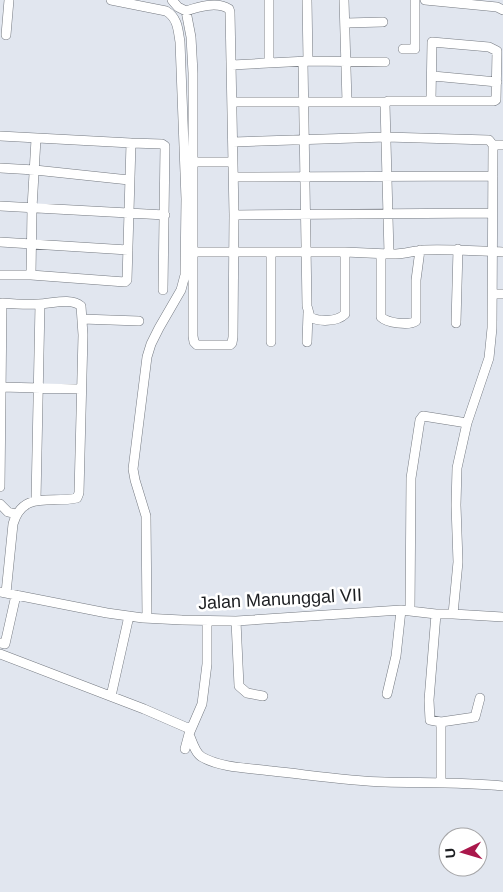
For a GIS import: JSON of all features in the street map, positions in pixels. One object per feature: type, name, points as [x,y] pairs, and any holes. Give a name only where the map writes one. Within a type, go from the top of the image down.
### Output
[{"type":"street","points":[[6,35],[9,0]]},
{"type":"street","points":[[111,0],[166,11],[172,15],[178,28],[193,336],[194,342],[197,345],[225,346],[232,343],[233,338],[234,177],[231,18],[229,9],[220,5],[186,11],[178,7],[172,0]]},
{"type":"street","points":[[269,0],[269,63]]},
{"type":"street","points":[[307,0],[303,101],[307,342]]},
{"type":"street","points":[[344,0],[347,102]]},
{"type":"street","points":[[403,49],[415,49],[415,0]]},
{"type":"street","points":[[425,0],[500,6]]},
{"type":"street","points":[[147,618],[146,516],[135,480],[134,459],[147,357],[151,344],[184,283],[189,252],[193,162],[192,64],[191,37],[186,11]]},
{"type":"street","points":[[346,23],[383,22]]},
{"type":"street","points":[[233,102],[494,101],[496,100],[497,51],[489,47],[432,42],[433,76],[431,100]]},
{"type":"street","points":[[232,65],[347,61],[385,62]]},
{"type":"street","points":[[433,76],[497,82]]},
{"type":"street","points":[[387,102],[385,104],[388,214],[381,317],[386,320],[410,324],[416,321],[416,280],[420,250]]},
{"type":"street","points":[[0,136],[162,144],[165,146],[163,290]]},
{"type":"street","points":[[233,142],[386,137],[489,140],[498,145],[493,176],[492,213],[498,252],[493,294],[492,328],[489,358],[467,423],[456,474],[458,562],[453,614]]},
{"type":"street","points":[[31,275],[36,139]]},
{"type":"street","points":[[0,275],[31,275],[125,282],[127,280],[131,143]]},
{"type":"street","points":[[193,162],[233,162]]},
{"type":"street","points":[[0,168],[130,180]]},
{"type":"street","points":[[234,177],[493,176]]},
{"type":"street","points":[[0,206],[165,215]]},
{"type":"street","points":[[234,215],[492,213]]},
{"type":"street","points":[[0,242],[128,250]]},
{"type":"street","points":[[189,252],[345,252],[396,254],[420,250],[458,249],[498,252]]},
{"type":"street","points":[[456,322],[458,249]]},
{"type":"street","points":[[271,252],[271,342]]},
{"type":"street","points":[[308,313],[315,320],[337,319],[344,314],[345,252]]},
{"type":"street","points":[[493,294],[503,294]]},
{"type":"street","points":[[0,487],[2,303],[40,304],[76,302],[81,306],[82,319],[78,496],[70,500],[36,500],[24,505],[16,514],[3,592]]},
{"type":"street","points":[[36,500],[40,304]]},
{"type":"street","points":[[82,319],[139,321]]},
{"type":"street","points":[[492,328],[503,329]]},
{"type":"street","points":[[1,387],[81,390]]},
{"type":"street","points":[[387,694],[405,610],[411,478],[420,420],[423,416],[467,423]]},
{"type":"street","points":[[0,504],[8,512],[16,514]]},
{"type":"street","name":"Jalan Manunggal VII","points":[[3,592],[147,618],[236,621],[405,610],[503,618]]},
{"type":"street","points":[[0,642],[5,644],[16,595]]},
{"type":"street","points":[[436,614],[430,681],[429,719],[432,722],[441,722],[476,717],[480,698]]},
{"type":"street","points":[[111,696],[130,616]]},
{"type":"street","points":[[185,750],[189,732],[202,704],[207,664],[207,621]]},
{"type":"street","points":[[236,621],[239,686],[246,693],[263,696]]},
{"type":"street","points":[[0,654],[111,696],[189,732],[201,757],[219,763],[242,768],[337,779],[503,786]]},
{"type":"street","points":[[440,782],[441,722]]}]
